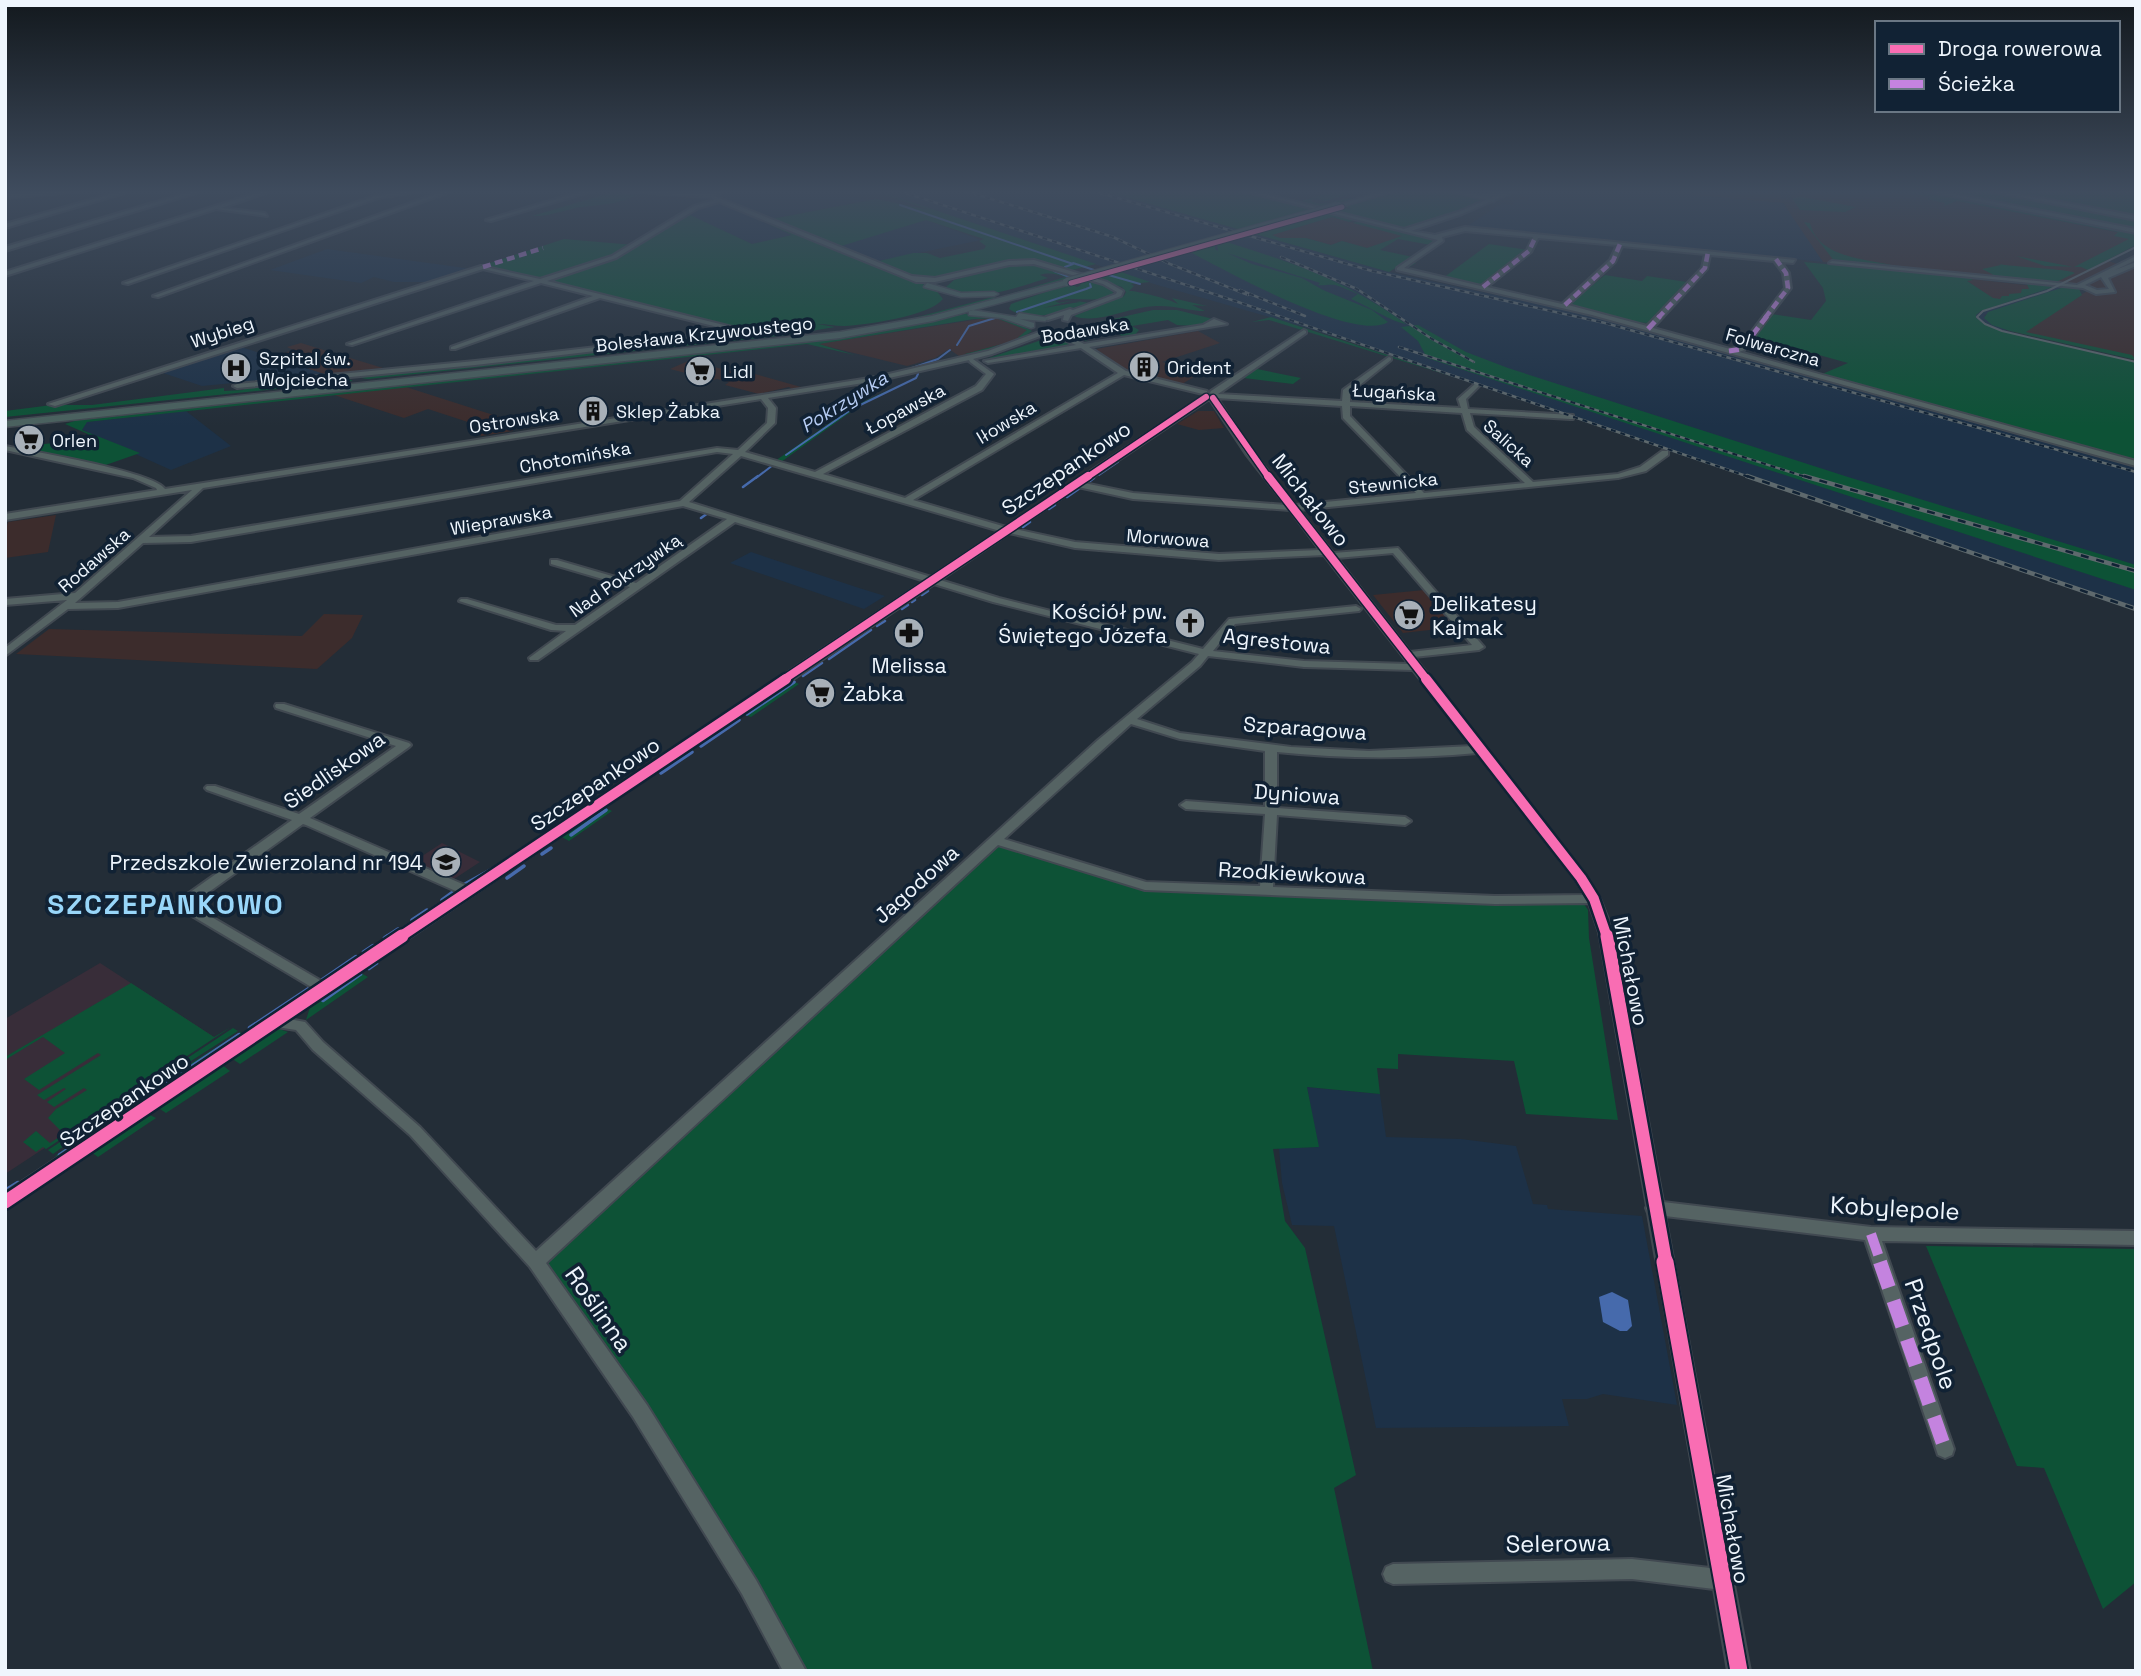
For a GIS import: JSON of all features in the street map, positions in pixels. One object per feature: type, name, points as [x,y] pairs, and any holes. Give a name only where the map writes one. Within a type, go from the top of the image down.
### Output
[{"type":"main road","name":"Bolesława Krzywoustego","points":[[5,422],[810,334],[908,318],[1088,269]]},
{"type":"main road","name":"Bolesława Krzywoustego","points":[[5,422],[810,339],[922,321],[1113,269]]},
{"type":"main road","points":[[945,297],[944,286],[948,281]]},
{"type":"main road","points":[[931,282],[945,297]]},
{"type":"main road","points":[[1032,291],[1008,301],[1002,309],[1017,316],[1046,318]]},
{"type":"main road","points":[[908,318],[945,297],[1003,292]]},
{"type":"main road","points":[[922,321],[979,313],[1003,316],[1033,327]]},
{"type":"main road","points":[[351,375],[355,380],[364,382]]},
{"type":"street","points":[[126,283],[166,269]]},
{"type":"street","points":[[156,296],[231,269]]},
{"type":"street","name":"Wybieg","points":[[52,404],[476,269]]},
{"type":"street","name":"Wybieg","points":[[492,269],[543,281]]},
{"type":"street","points":[[350,344],[577,269]]},
{"type":"street","points":[[888,269],[910,278],[931,282],[948,281],[971,273]]},
{"type":"street","points":[[931,282],[987,269]]},
{"type":"street","points":[[1059,269],[1105,283],[1121,291],[1114,299],[1034,321],[1033,327],[1049,331],[1067,324]]},
{"type":"street","name":"Folwarczna","points":[[1404,269],[1565,305],[2136,464]]},
{"type":"street","points":[[1483,287],[1506,269]]},
{"type":"street","points":[[1565,305],[1605,269]]},
{"type":"street","points":[[1648,329],[1704,269]]},
{"type":"street","points":[[1729,351],[1742,349],[1788,288],[1783,269]]},
{"type":"street","points":[[1896,269],[2081,287],[2096,292],[2113,291],[2105,277],[2124,269]]},
{"type":"street","points":[[2081,287],[2081,284],[2112,269]]},
{"type":"street","points":[[543,281],[603,295]]},
{"type":"street","points":[[453,348],[603,295]]},
{"type":"street","name":"Bolesława Krzywoustego","points":[[237,386],[746,332],[603,295]]},
{"type":"street","points":[[1073,341],[1065,332],[1068,314],[1091,306]]},
{"type":"street","points":[[1046,318],[1067,324]]},
{"type":"street","name":"Bodawska","points":[[973,361],[1206,326]]},
{"type":"street","name":"Ostrowska","points":[[1024,340],[1033,327]]},
{"type":"street","name":"Ostrowska","points":[[5,517],[763,397],[973,361],[1049,331]]},
{"type":"street","name":"Ługańska","points":[[1049,331],[1082,346],[1123,373],[1211,395],[1570,417]]},
{"type":"street","name":"Szczepankowo","points":[[5,1202],[1304,332]]},
{"type":"street","points":[[1389,359],[1346,392],[1346,416],[1423,496]]},
{"type":"street","name":"Łopawska","points":[[817,474],[979,387],[989,374],[973,361]]},
{"type":"street","name":"Iłowska","points":[[906,500],[1123,373]]},
{"type":"street","name":"Salicka","points":[[1475,386],[1462,399],[1470,428],[1532,485]]},
{"type":"street","name":"Michałowo","points":[[1211,395],[1249,452],[1581,878],[1594,899],[1606,932],[1739,1671]]},
{"type":"street","points":[[683,502],[771,423],[772,408],[763,397]]},
{"type":"street","points":[[5,448],[135,476],[159,486],[162,492]]},
{"type":"street","name":"Chotomińska","points":[[141,540],[191,539],[705,451],[740,453],[1008,530]]},
{"type":"street","name":"Stewnicka","points":[[1077,484],[1133,496],[1293,508],[1634,473],[1654,463],[1665,453]]},
{"type":"street","name":"Rodawska","points":[[5,653],[66,606],[200,486]]},
{"type":"street","name":"Wieprawska","points":[[66,606],[118,605],[683,502],[933,581]]},
{"type":"street","name":"Nad Pokrzywką","points":[[534,657],[735,518]]},
{"type":"street","name":"Morwowa","points":[[1008,530],[1075,545],[1191,556],[1250,557],[1395,550],[1479,647],[1412,661]]},
{"type":"street","points":[[554,562],[636,586]]},
{"type":"street","name":"Agrestowa","points":[[933,581],[1067,620],[1206,653],[1304,664],[1412,661]]},
{"type":"street","points":[[5,602],[77,596]]},
{"type":"street","points":[[464,601],[555,628],[576,628]]},
{"type":"street","name":"Jagodowa","points":[[536,1262],[1128,719],[1186,672],[1235,619],[1370,607]]},
{"type":"street","name":"Siedliskowa","points":[[280,706],[405,745],[179,907],[325,989]]},
{"type":"street","name":"Szparagowa","points":[[1128,719],[1177,736],[1320,751],[1436,754],[1481,749]]},
{"type":"street","points":[[1266,891],[1271,812],[1271,746]]},
{"type":"street","points":[[211,788],[365,845],[469,892]]},
{"type":"street","name":"Dyniowa","points":[[1186,805],[1405,821]]},
{"type":"street","name":"Rzodkiewkowa","points":[[995,840],[1145,886],[1495,900],[1594,899]]},
{"type":"street","points":[[275,1022],[300,1026],[302,1004]]},
{"type":"street","name":"Roślinna","points":[[300,1026],[318,1046],[415,1130],[536,1262],[634,1401],[750,1587],[795,1671]]},
{"type":"street","name":"Kobylepole","points":[[1654,1208],[1871,1234],[2136,1238]]},
{"type":"street","name":"Przedpole","points":[[1871,1234],[1945,1449]]},
{"type":"street","name":"Selerowa","points":[[1393,1574],[1632,1569],[1723,1580]]},
{"type":"shaded area","points":[[471,269],[430,282],[394,282],[374,277],[361,283],[270,270]]},
{"type":"shaded area","points":[[1110,269],[1379,269],[1608,319],[2136,467],[2136,611],[1396,356]]},
{"type":"shaded area","points":[[1895,269],[2136,270],[2136,359],[2014,332],[2091,289]]},
{"type":"shaded area","points":[[1963,278],[2044,287],[1996,301]]},
{"type":"shaded area","points":[[2056,286],[2064,287],[1984,315],[2007,331],[2136,362],[2001,331],[1976,319],[1976,315],[1981,311]]},
{"type":"shaded area","points":[[993,317],[1028,331],[1013,341],[959,356],[949,349],[935,358],[907,366],[817,344]]},
{"type":"shaded area","points":[[1198,331],[1220,343],[1162,362],[1202,372],[1182,384],[1125,369],[1096,349]]},
{"type":"shaded area","points":[[301,343],[383,368],[324,374],[271,357],[293,350],[287,347]]},
{"type":"shaded area","name":"Szpital św. Wojciecha","points":[[238,346],[324,374],[202,386],[157,371]]},
{"type":"shaded area","points":[[688,361],[740,373],[744,371],[801,387],[818,387],[793,390],[789,387],[759,394],[725,385],[729,382],[670,369]]},
{"type":"shaded area","points":[[406,387],[509,420],[513,431],[481,436],[477,425],[428,409],[404,418],[334,395]]},
{"type":"shaded area","points":[[186,411],[231,446],[171,470],[82,430],[86,422]]},
{"type":"shaded area","points":[[1198,411],[1214,411],[1224,428],[1199,430],[1177,424]]},
{"type":"shaded area","points":[[56,515],[48,552],[5,558],[8,522]]},
{"type":"shaded area","points":[[751,552],[885,596],[864,609],[730,563]]},
{"type":"shaded area","points":[[1424,590],[1456,627],[1403,633],[1373,595]]},
{"type":"shaded area","points":[[324,614],[363,615],[352,638],[317,669],[16,654],[49,629],[302,636]]},
{"type":"shaded area","name":"Przedszkole Zwierzoland nr 194","points":[[442,843],[480,862],[451,881],[413,862]]},
{"type":"shaded area","points":[[100,963],[214,1037],[5,1174],[5,1019]]},
{"type":"shaded area","points":[[1307,1087],[1380,1094],[1386,1137],[1461,1139],[1516,1146],[1533,1204],[1547,1205],[1548,1209],[1642,1216],[1677,1405],[1603,1394],[1587,1399],[1562,1399],[1569,1426],[1376,1428],[1334,1226],[1292,1225],[1282,1183],[1279,1148],[1318,1147]]},
{"type":"green space","points":[[497,269],[573,269],[544,279]]},
{"type":"green space","points":[[581,269],[886,269],[935,289],[943,299],[936,305],[912,315],[867,324],[817,324],[835,327],[787,335],[368,379],[355,377],[754,331],[548,281]]},
{"type":"green space","points":[[894,269],[985,269],[937,278],[917,278]]},
{"type":"green space","points":[[996,269],[1053,269],[1110,288],[1114,294],[1100,299],[1070,299],[1055,301],[1059,303],[1074,300],[1043,308],[1080,302],[1076,301],[1090,303],[1039,316],[1018,314],[1009,309],[1011,304],[1069,284],[1077,287],[1081,285],[1070,279],[950,313],[895,323],[997,298],[1065,277],[1043,274],[1040,275],[1048,278],[982,295],[968,295],[946,287],[954,280]]},
{"type":"green space","points":[[1223,269],[1271,269],[1302,278],[1323,290],[1372,310],[1388,322],[1371,326],[1348,322],[1319,314]]},
{"type":"green space","points":[[1277,269],[1305,269],[1318,274],[1340,284],[1362,296],[1406,324],[1351,299],[1358,294],[1335,285],[1318,285],[1320,283]]},
{"type":"green space","points":[[1455,269],[1502,269],[1481,286],[1444,277]]},
{"type":"green space","points":[[1809,269],[1878,269],[1969,278],[1973,280],[1967,281],[1993,298],[2000,299],[2009,294],[2021,293],[2022,289],[2029,289],[2027,284],[1977,279],[2056,286],[1981,311],[1976,318],[2001,331],[2136,362],[2136,462],[1820,375],[1848,363],[1754,337],[1771,314],[1811,320],[1826,301],[1823,288]]},
{"type":"green space","points":[[1982,269],[2055,269],[2075,273],[2052,284],[1995,278]]},
{"type":"green space","points":[[1118,271],[1150,282],[1131,284],[1134,286],[1129,291],[1178,304],[1172,298],[1207,306],[1192,305],[1205,311],[1156,306],[1103,317],[1074,316],[1124,296],[1126,292],[1122,287],[1093,278]]},
{"type":"green space","points":[[1605,275],[1642,281],[1647,276],[1687,282],[1649,323],[1630,322],[1568,305]]},
{"type":"green space","points":[[2064,287],[2079,289],[2082,295],[2026,332],[2132,355],[2136,360],[2010,331],[1992,325],[1984,318],[1988,312]]},
{"type":"green space","points":[[1153,310],[1177,310],[1213,319],[1196,326],[1177,325],[1168,320],[1132,326],[1139,330],[1134,336],[1116,339],[1122,336],[1105,326],[1079,334],[1087,341],[1074,331],[1082,326]]},
{"type":"green space","points":[[965,314],[1008,318],[1032,331],[1017,340],[1000,348],[983,354],[965,354],[1014,341],[1027,330],[996,318],[974,319],[819,344],[855,355],[807,344],[87,422],[82,430],[140,453],[100,467],[12,448],[86,439],[88,434],[65,424],[84,418],[846,337]]},
{"type":"green space","points":[[1271,317],[1464,380],[1269,320],[1252,322]]},
{"type":"green space","points":[[1418,325],[1466,352],[1508,368],[1848,477],[2136,565],[2136,590],[1427,358],[1418,341],[1401,327]]},
{"type":"green space","points":[[1053,336],[1074,344],[986,359]]},
{"type":"green space","points":[[1257,369],[1301,378],[1293,384],[1244,378]]},
{"type":"green space","points":[[922,375],[859,406],[781,462],[775,461],[854,406]]},
{"type":"green space","points":[[345,377],[353,381],[5,417],[5,411],[52,405],[92,405],[224,388],[224,391],[243,390],[249,386]]},
{"type":"green space","points":[[790,680],[799,684],[751,717],[742,714]]},
{"type":"green space","points":[[604,807],[612,811],[569,841],[560,836]]},
{"type":"green space","points":[[995,844],[1150,889],[1584,904],[1588,910],[1589,938],[1618,1120],[1526,1114],[1514,1061],[1398,1054],[1398,1069],[1377,1068],[1380,1094],[1307,1087],[1319,1147],[1273,1149],[1285,1221],[1305,1248],[1356,1475],[1334,1488],[1373,1671],[804,1671],[716,1514],[618,1364],[547,1268],[554,1252]]},
{"type":"green space","points":[[359,972],[368,977],[306,1020],[311,1004]]},
{"type":"green space","points":[[131,983],[214,1037],[231,1027],[46,1149],[43,1147],[36,1152],[23,1142],[36,1131],[50,1143],[64,1134],[48,1118],[56,1109],[87,1090],[84,1088],[54,1107],[47,1102],[66,1089],[44,1100],[37,1095],[101,1055],[98,1053],[39,1090],[24,1079],[65,1053],[43,1037],[5,1060],[5,1057]]},
{"type":"green space","points":[[233,1028],[238,1031],[111,1112],[53,1154],[48,1150]]},
{"type":"green space","points":[[279,1029],[288,1032],[240,1064],[231,1058],[265,1034]]},
{"type":"green space","points":[[240,1032],[244,1035],[58,1158],[55,1156],[114,1113]]},
{"type":"green space","points":[[221,1064],[230,1071],[166,1113],[157,1107]]},
{"type":"green space","points":[[146,1113],[156,1118],[98,1157],[91,1152]]},
{"type":"green space","points":[[1926,1246],[2136,1249],[2136,1582],[2103,1609],[2044,1468],[2017,1466]]},
{"type":"water","points":[[1612,1292],[1628,1300],[1632,1326],[1627,1331],[1620,1331],[1603,1322],[1599,1297]]},
{"type":"waterway","name":"Pokrzywka","points":[[1056,269],[1054,271],[1072,278]]},
{"type":"waterway","points":[[1092,269],[1097,271]]},
{"type":"waterway","points":[[1105,274],[1140,284]]},
{"type":"waterway","name":"Pokrzywka","points":[[1017,312],[1086,289],[1091,287],[1090,284]]},
{"type":"waterway","name":"Pokrzywka","points":[[957,345],[969,326],[995,318]]},
{"type":"waterway","name":"Pokrzywka","points":[[912,368],[938,359],[950,350]]},
{"type":"waterway","name":"Pokrzywka","points":[[786,455],[852,409],[916,378],[918,374]]},
{"type":"waterway","points":[[1099,475],[1118,462]]},
{"type":"waterway","name":"Pokrzywka","points":[[756,478],[773,465]]},
{"type":"waterway","name":"Pokrzywka","points":[[743,487],[758,476]]},
{"type":"waterway","points":[[1090,481],[1094,478]]},
{"type":"waterway","points":[[1067,497],[1080,488]]},
{"type":"waterway","points":[[1049,509],[1055,505]]},
{"type":"waterway","name":"Pokrzywka","points":[[701,518],[708,513]]},
{"type":"waterway","points":[[1023,527],[1030,522]]},
{"type":"waterway","points":[[922,595],[928,591]]},
{"type":"waterway","points":[[902,609],[908,605]]},
{"type":"waterway","points":[[877,626],[885,621]]},
{"type":"waterway","points":[[829,659],[871,630]]},
{"type":"waterway","points":[[803,676],[822,663]]},
{"type":"waterway","points":[[747,714],[794,682]]},
{"type":"waterway","points":[[701,746],[739,720]]},
{"type":"waterway","points":[[661,773],[692,752]]},
{"type":"waterway","points":[[571,835],[606,810]]},
{"type":"waterway","points":[[542,854],[551,848]]},
{"type":"waterway","points":[[507,878],[524,866]]},
{"type":"waterway","points":[[465,884],[492,869]]},
{"type":"waterway","points":[[442,900],[453,892]]},
{"type":"waterway","points":[[412,920],[427,910]]},
{"type":"waterway","points":[[386,937],[398,929]]},
{"type":"waterway","points":[[364,952],[373,946]]},
{"type":"waterway","points":[[321,981],[356,957]]},
{"type":"waterway","points":[[369,968],[376,963]]},
{"type":"waterway","points":[[323,1000],[360,974]]},
{"type":"waterway","points":[[250,1028],[309,989]]},
{"type":"waterway","points":[[60,1155],[239,1035]]},
{"type":"waterway","points":[[5,1191],[18,1183]]},
{"type":"tram line","points":[[2091,269],[2047,291],[1983,311],[1977,317],[1985,324],[2002,331],[2136,362]]},
{"type":"railway","points":[[1138,269],[1752,478]]},
{"type":"railway","points":[[1183,269],[1248,295]]},
{"type":"railway","points":[[1310,269],[1357,289],[1432,339],[1474,362]]},
{"type":"railway","points":[[1366,269],[1605,323],[2136,472]]},
{"type":"railway","points":[[1240,290],[1305,316]]},
{"type":"railway","points":[[1399,347],[1809,478]]},
{"type":"railway","points":[[1747,476],[2136,609]]},
{"type":"railway","points":[[1804,476],[2136,571]]},
{"type":"marked path","points":[[1483,287],[1506,269]]},
{"type":"marked path","points":[[1565,305],[1604,269]]},
{"type":"marked path","points":[[1648,329],[1704,269]]},
{"type":"marked path","points":[[1729,351],[1742,349],[1788,288],[1783,269]]},
{"type":"marked path","points":[[1871,1234],[1945,1449]]},
{"type":"cycle path","points":[[1071,283],[1120,269]]},
{"type":"cycle path","points":[[5,1202],[1206,397]]},
{"type":"cycle path","points":[[1213,398],[1249,452],[1581,878],[1594,899],[1606,932],[1739,1671]]},
{"type":"place","name":"Orident","points":[[1144,367]]},
{"type":"place","name":"Szpital św. Wojciecha","points":[[236,368]]},
{"type":"place","name":"Lidl","points":[[700,371]]},
{"type":"place","name":"Sklep Żabka","points":[[593,411]]},
{"type":"place","name":"Orlen","points":[[29,440]]},
{"type":"place","name":"Delikatesy Kajmak","points":[[1409,615]]},
{"type":"place","name":"Kościół pw. Świętego Józefa","points":[[1190,623]]},
{"type":"place","name":"Melissa","points":[[909,633]]},
{"type":"place","name":"Żabka","points":[[820,693]]},
{"type":"place","name":"Przedszkole Zwierzoland nr 194","points":[[446,862]]},
{"type":"district","name":"SZCZEPANKOWO","points":[[166,904]]}]
